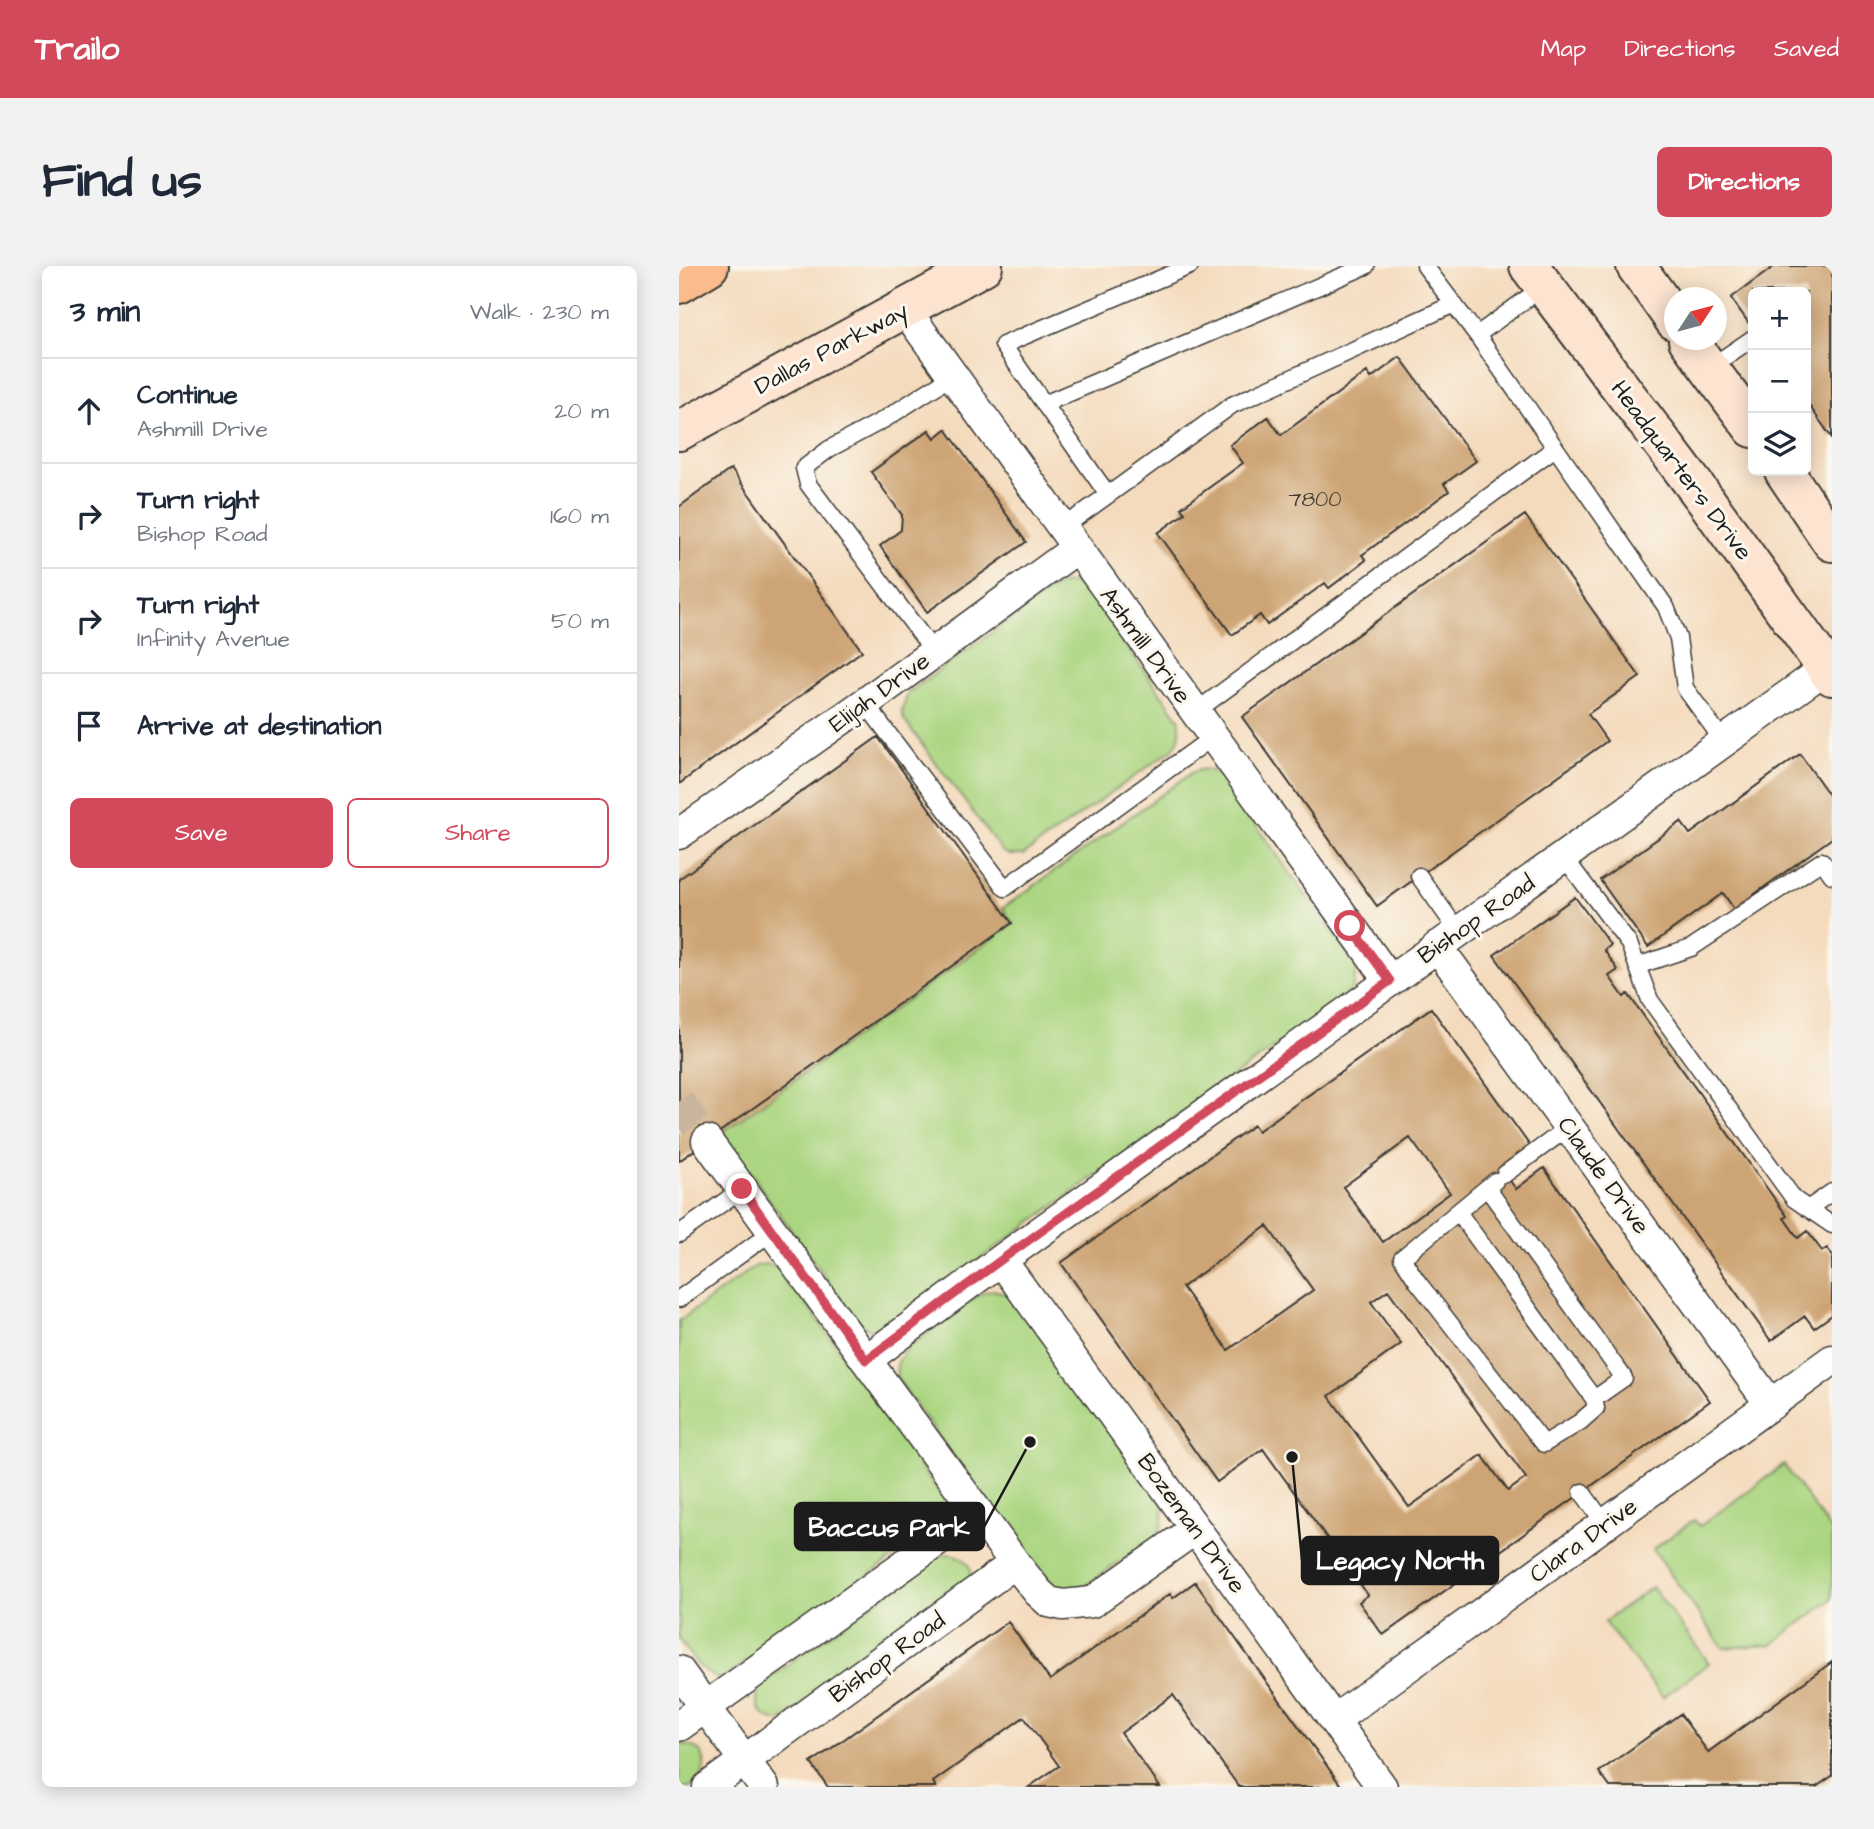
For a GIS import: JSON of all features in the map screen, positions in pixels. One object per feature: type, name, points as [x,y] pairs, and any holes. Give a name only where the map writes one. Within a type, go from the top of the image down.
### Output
[{"type":"highway","points":[[679,284],[709,266]]},
{"type":"main road","name":"Dallas Parkway","points":[[679,431],[983,266]]},
{"type":"main road","points":[[1636,266],[1664,305]]},
{"type":"main road","name":"Headquarters Drive","points":[[1536,276],[1830,670]]},
{"type":"main road","points":[[1698,354],[1748,421]]},
{"type":"main road","points":[[1787,476],[1832,542]]},
{"type":"street","name":"Ashmill Drive","points":[[904,308],[1390,981]]},
{"type":"street","name":"Elijah Drive","points":[[679,834],[934,652],[1069,538]]},
{"type":"street","name":"Bishop Road","points":[[866,1360],[1448,939],[1724,742],[1830,670]]},
{"type":"street","name":"Claude Drive","points":[[1448,939],[1569,1127],[1771,1405]]},
{"type":"street","points":[[707,1140],[1015,1563],[1049,1602],[1063,1605],[1092,1602],[1195,1529]]},
{"type":"street","name":"Bozeman Drive","points":[[1001,1260],[1383,1787]]},
{"type":"street","name":"Clara Drive","points":[[1334,1720],[1832,1360]]},
{"type":"street","points":[[679,1726],[978,1512]]},
{"type":"street","name":"Bishop Road","points":[[708,1787],[1015,1563]]},
{"type":"street","points":[[679,1671],[764,1787]]},
{"type":"lane","points":[[1108,495],[1003,345],[1190,266]]},
{"type":"lane","points":[[1044,404],[1366,266]]},
{"type":"lane","points":[[1425,266],[1477,335],[1666,607],[1678,638],[1685,688],[1724,742]]},
{"type":"lane","points":[[1477,335],[1536,276]]},
{"type":"lane","points":[[1069,538],[1108,495],[1232,405],[1454,304]]},
{"type":"lane","points":[[1698,354],[1748,339]]},
{"type":"lane","points":[[934,652],[807,484],[804,468],[829,449],[885,419],[952,376]]},
{"type":"lane","points":[[1195,712],[1555,448]]},
{"type":"lane","points":[[865,703],[1005,888],[1213,737]]},
{"type":"lane","points":[[1564,857],[1629,944],[1650,1000],[1794,1199],[1832,1225]]},
{"type":"lane","points":[[1637,965],[1691,948],[1822,861],[1832,875]]},
{"type":"lane","points":[[1419,876],[1448,939]]},
{"type":"lane","points":[[1458,1212],[1594,1399],[1596,1408],[1549,1449],[1416,1281],[1402,1258],[1495,1181],[1569,1127]]},
{"type":"lane","points":[[1495,1181],[1624,1378],[1594,1399]]},
{"type":"lane","points":[[679,1234],[742,1189]]},
{"type":"lane","points":[[1809,1208],[1832,1192]]},
{"type":"lane","points":[[679,1299],[773,1231]]},
{"type":"lane","points":[[1582,1492],[1605,1524]]},
{"type":"green space","points":[[1067,583],[1086,589],[1179,719],[1180,734],[1173,749],[1023,855],[1009,855],[1002,851],[904,720],[902,711],[908,693],[1056,586]]},
{"type":"green space","points":[[1203,769],[1220,775],[1353,961],[1357,969],[1352,991],[887,1326],[871,1329],[865,1326],[857,1321],[721,1133],[1013,924],[1003,908],[1193,772]]},
{"type":"green space","points":[[766,1264],[778,1267],[787,1276],[949,1507],[947,1520],[722,1679],[702,1669],[679,1639],[679,1321],[756,1266]]},
{"type":"green space","points":[[994,1290],[1012,1296],[1163,1506],[1163,1521],[1157,1536],[1076,1592],[1068,1593],[1044,1584],[897,1378],[899,1361],[909,1347],[981,1293]]},
{"type":"green space","points":[[1784,1465],[1832,1532],[1832,1599],[1771,1645],[1723,1648],[1653,1549],[1694,1520],[1700,1526]]},
{"type":"green space","points":[[939,1556],[958,1556],[965,1561],[972,1580],[781,1721],[761,1712],[757,1701],[765,1681]]},
{"type":"green space","points":[[1652,1587],[1709,1663],[1663,1697],[1604,1622]]},
{"type":"green space","points":[[679,1744],[696,1748],[704,1759],[702,1774],[691,1787],[679,1787]]},
{"type":"building","points":[[1775,266],[1832,266],[1832,438],[1811,408],[1811,287],[1748,287],[1748,322],[1731,298]]},
{"type":"building","points":[[1400,357],[1476,461],[1444,484],[1449,491],[1362,555],[1366,560],[1329,588],[1325,583],[1267,625],[1260,615],[1232,635],[1158,533],[1185,513],[1181,508],[1243,463],[1230,445],[1268,417],[1281,435],[1367,372],[1371,378]]},
{"type":"building","points":[[946,429],[1026,542],[927,612],[880,546],[901,530],[902,515],[871,472],[929,430],[935,438]]},
{"type":"building","points":[[731,469],[862,651],[679,784],[679,507]]},
{"type":"building","points":[[1525,515],[1640,677],[1588,714],[1607,741],[1377,906],[1242,717]]},
{"type":"building","points":[[878,737],[1012,923],[679,1161],[679,879]]},
{"type":"building","points":[[1800,754],[1832,799],[1832,838],[1734,909],[1723,893],[1648,947],[1600,880],[1681,822],[1690,834]]},
{"type":"building","points":[[1575,897],[1610,945],[1604,950],[1618,970],[1609,976],[1624,997],[1628,994],[1787,1216],[1784,1218],[1798,1238],[1807,1231],[1822,1251],[1827,1248],[1832,1255],[1832,1315],[1814,1328],[1805,1316],[1771,1341],[1494,955]]},
{"type":"building","points":[[1431,1008],[1530,1146],[1500,1167],[1516,1189],[1544,1168],[1710,1401],[1383,1635],[1359,1602],[1368,1595],[1263,1449],[1217,1482],[1061,1263],[1254,1125],[1258,1131]],"holes":[[[1410,1138],[1450,1193],[1383,1242],[1343,1187]],[[1267,1226],[1313,1290],[1228,1350],[1182,1287]],[[1388,1290],[1526,1478],[1508,1491],[1482,1455],[1409,1507],[1329,1396],[1401,1344],[1371,1302]]]},
{"type":"building","points":[[1195,1582],[1342,1787],[1239,1787],[1173,1695],[1121,1733],[1160,1787],[1029,1787],[1059,1766],[1024,1717],[933,1782],[936,1787],[828,1787],[811,1763],[1008,1622],[1050,1680],[1170,1594],[1173,1598]]},
{"type":"building","points":[[1832,1662],[1832,1776],[1816,1787],[1610,1787],[1599,1772],[1680,1714],[1708,1752]]},
{"type":"tunnel","points":[[679,1101],[707,1141]]},
{"type":"place","name":"Baccus Park","points":[[1030,1442]]},
{"type":"place","name":"Legacy North","points":[[1292,1457]]},
{"type":"route","points":[[742,1189],[866,1360],[1390,981],[1350,926]]}]
